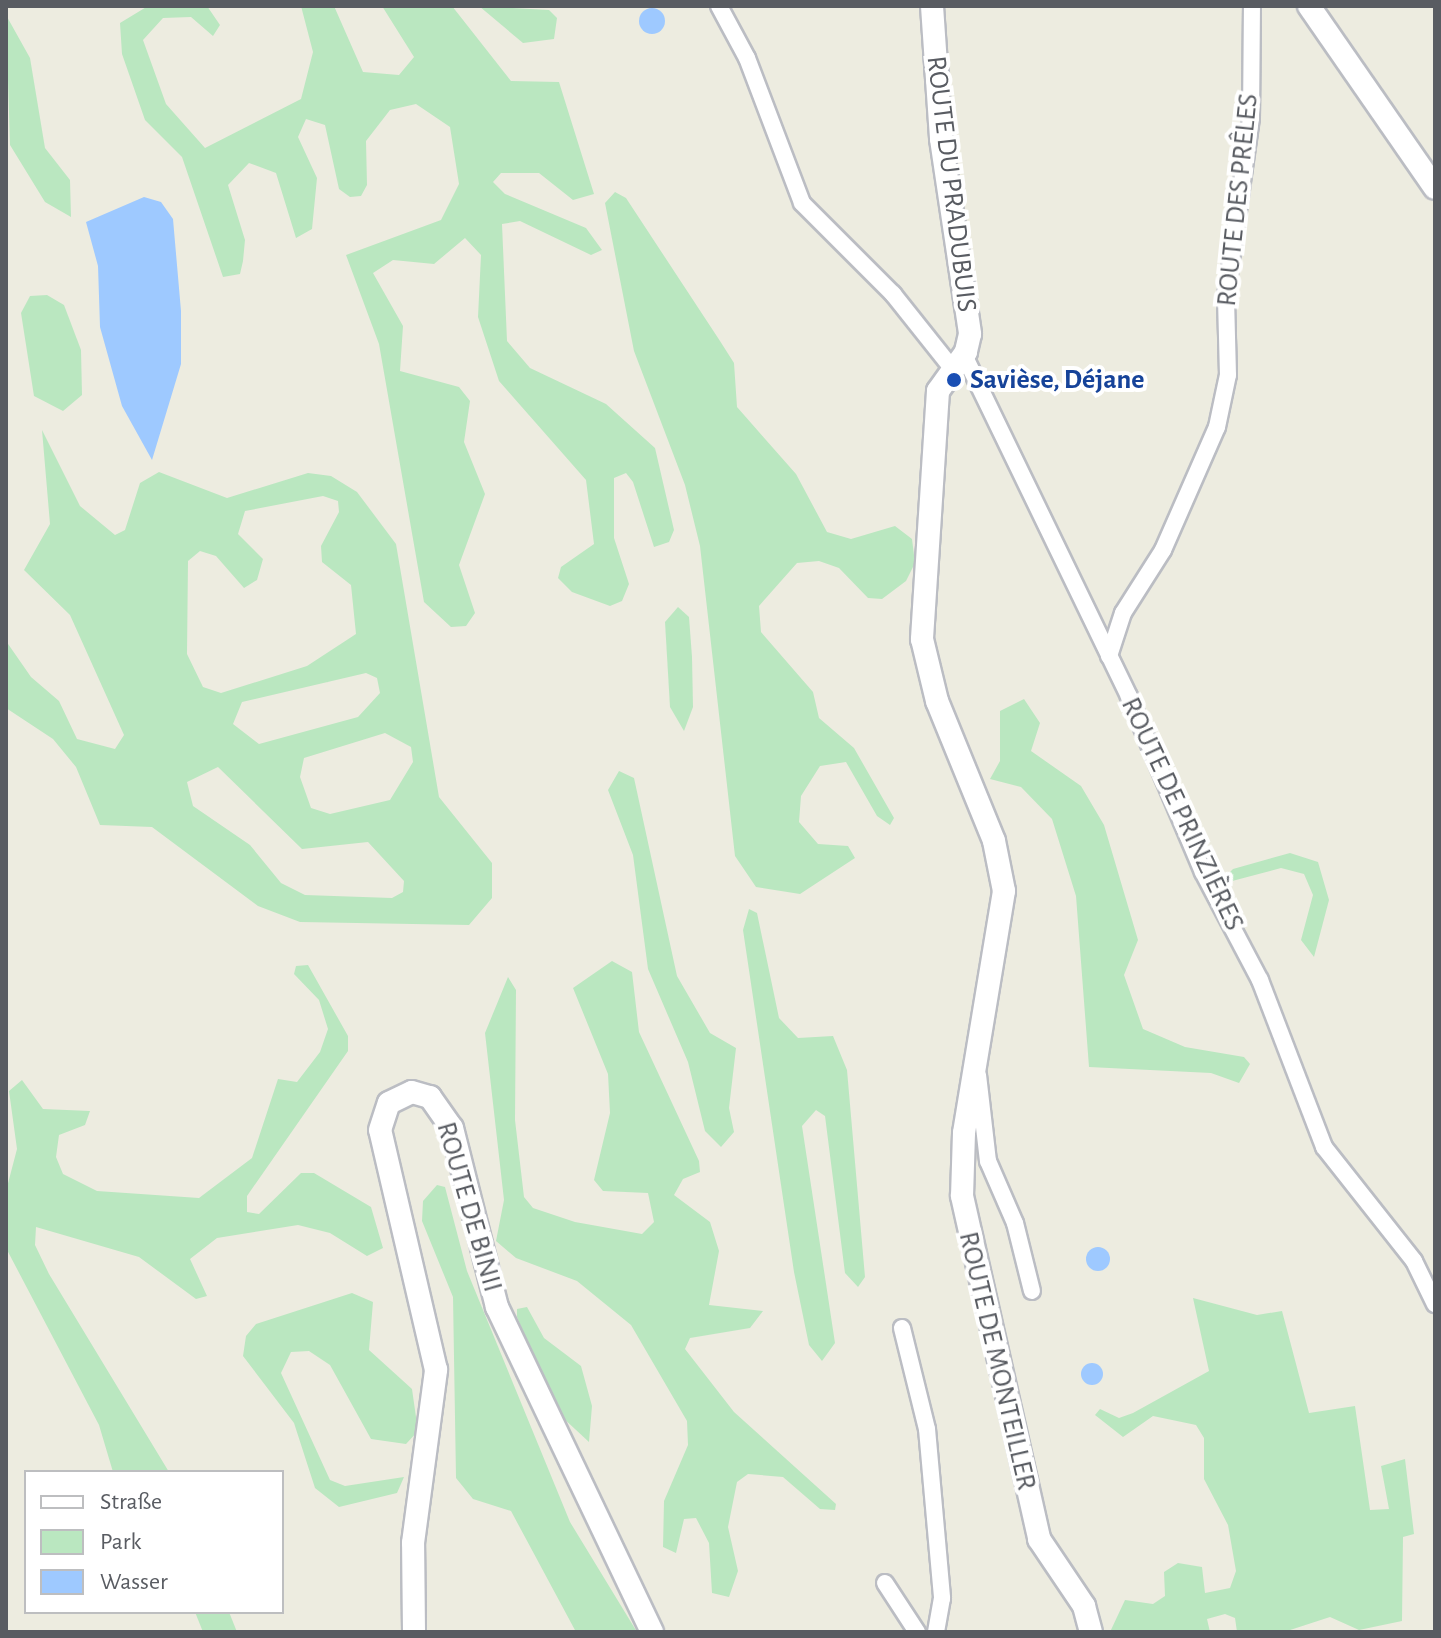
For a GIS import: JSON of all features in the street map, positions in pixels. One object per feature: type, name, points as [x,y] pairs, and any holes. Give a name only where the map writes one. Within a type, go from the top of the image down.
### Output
[{"type":"street","name":"ROUTE DE PRINZIÈRES","points":[[719,6],[744,50],[802,203],[958,360],[1109,656],[1203,872],[1266,995],[1324,1147],[1414,1261],[1435,1304]]},
{"type":"street","name":"ROUTE DU PRADUBUIS","points":[[932,6],[941,139],[969,327],[958,360]]},
{"type":"street","name":"ROUTE DES PRÊLES","points":[[1109,656],[1123,613],[1163,550],[1217,427],[1228,375],[1226,296],[1251,118],[1252,6]]},
{"type":"street","points":[[1309,6],[1435,188]]},
{"type":"street","name":"ROUTE DE MONTEILLER","points":[[958,360],[937,399],[922,628],[932,685],[1002,874],[1002,926],[975,1074],[961,1185],[976,1278],[1039,1539],[1084,1606],[1091,1632]]},
{"type":"street","name":"ROUTE DE MONTEILLER","points":[[975,1074],[988,1161],[1015,1223],[1032,1291]]},
{"type":"street","name":"ROUTE DE BINII","points":[[414,1632],[412,1553],[436,1370],[380,1130],[389,1103],[412,1092],[430,1097],[446,1116],[497,1307],[652,1632]]},
{"type":"street","points":[[902,1328],[927,1429],[942,1598],[936,1632]]},
{"type":"street","points":[[885,1583],[917,1632]]},
{"type":"green space","points":[[148,6],[207,6],[220,25],[213,36],[191,17],[163,18],[143,40],[166,104],[205,148],[301,99],[313,52],[301,6],[334,6],[363,72],[399,75],[414,57],[382,6],[452,6],[511,81],[559,82],[594,194],[573,200],[539,173],[501,173],[493,182],[505,194],[586,228],[602,250],[591,255],[520,221],[502,224],[507,341],[530,368],[606,404],[655,448],[674,530],[669,542],[654,547],[633,482],[626,473],[614,478],[614,538],[629,584],[622,601],[610,606],[572,592],[558,578],[561,567],[594,544],[586,480],[499,381],[478,317],[481,255],[465,238],[434,264],[393,260],[373,273],[403,326],[400,371],[459,387],[470,401],[464,442],[485,494],[459,565],[475,613],[466,626],[451,627],[424,602],[379,344],[346,255],[441,220],[459,184],[450,127],[416,104],[390,110],[366,141],[367,185],[361,196],[350,197],[339,189],[325,125],[306,119],[298,137],[317,178],[312,229],[296,238],[276,173],[249,163],[228,185],[245,240],[243,261],[240,274],[223,277],[182,157],[145,120],[122,54],[120,23]]},
{"type":"green space","points":[[479,6],[549,10],[557,18],[554,39],[523,43]]},
{"type":"green space","points":[[6,15],[30,58],[45,148],[70,180],[71,217],[45,202],[10,145]]},
{"type":"green space","points":[[615,192],[626,198],[734,363],[737,407],[796,474],[827,532],[851,539],[895,526],[912,539],[915,563],[906,581],[882,599],[868,598],[839,568],[819,561],[797,563],[759,606],[761,632],[813,692],[819,718],[854,748],[894,818],[890,825],[877,816],[846,762],[820,766],[801,796],[799,822],[818,844],[848,846],[855,858],[800,894],[756,887],[735,856],[700,546],[685,485],[634,351],[605,203]]},
{"type":"green space","points":[[47,295],[64,305],[81,350],[82,395],[63,411],[34,396],[21,313],[30,296]]},
{"type":"green space","points":[[42,430],[80,506],[115,535],[125,530],[140,483],[159,472],[227,498],[308,473],[331,476],[357,492],[396,544],[439,797],[492,863],[492,898],[469,925],[300,922],[258,906],[152,827],[100,825],[76,767],[53,739],[6,708],[6,641],[31,677],[59,701],[77,739],[115,749],[124,735],[70,615],[24,570],[50,524]],"holes":[[[323,496],[338,501],[339,512],[321,546],[322,562],[351,585],[356,634],[307,666],[221,693],[203,687],[187,654],[188,561],[200,551],[216,556],[244,588],[257,580],[263,559],[238,534],[245,511]],[[366,673],[377,678],[380,693],[358,717],[259,744],[233,724],[242,702]],[[385,733],[411,747],[413,762],[390,800],[330,814],[311,808],[300,777],[304,758]],[[218,767],[302,849],[368,842],[404,881],[403,892],[392,898],[305,895],[281,883],[250,845],[193,806],[187,782]]]},
{"type":"green space","points":[[678,607],[689,617],[692,657],[693,707],[684,731],[670,707],[665,622]]},
{"type":"green space","points":[[1024,699],[1040,723],[1031,751],[1081,786],[1104,825],[1138,940],[1124,975],[1143,1029],[1185,1047],[1244,1057],[1250,1064],[1239,1083],[1211,1073],[1089,1067],[1076,896],[1052,819],[1021,787],[990,779],[1000,761],[1000,711]]},
{"type":"green space","points":[[619,771],[634,778],[677,976],[710,1033],[736,1048],[729,1108],[734,1132],[721,1147],[705,1131],[688,1062],[648,969],[633,855],[608,790]]},
{"type":"green space","points":[[1290,853],[1318,862],[1329,900],[1314,957],[1301,940],[1313,895],[1304,874],[1281,868],[1217,885],[1233,869]]},
{"type":"green space","points":[[749,909],[757,913],[779,1018],[798,1038],[833,1036],[847,1070],[865,1277],[858,1287],[845,1273],[825,1116],[816,1110],[802,1126],[835,1343],[822,1361],[809,1345],[794,1272],[743,930]]},
{"type":"green space","points":[[612,961],[632,972],[639,1032],[699,1161],[700,1172],[683,1179],[674,1195],[710,1222],[719,1251],[709,1305],[763,1311],[750,1328],[690,1338],[685,1349],[734,1412],[836,1504],[835,1510],[820,1509],[783,1477],[748,1474],[737,1482],[728,1527],[738,1571],[729,1597],[712,1593],[709,1543],[696,1518],[684,1519],[676,1553],[663,1547],[664,1501],[688,1445],[687,1421],[631,1325],[577,1281],[516,1258],[496,1241],[504,1200],[485,1033],[508,977],[516,990],[515,1120],[524,1197],[533,1208],[575,1222],[642,1234],[654,1222],[648,1193],[603,1191],[594,1180],[610,1113],[608,1074],[573,988]]},
{"type":"green space","points":[[308,965],[348,1036],[348,1051],[247,1196],[247,1212],[259,1214],[301,1173],[314,1173],[371,1207],[383,1248],[367,1256],[330,1233],[298,1225],[217,1238],[190,1259],[207,1296],[196,1299],[139,1257],[36,1227],[35,1245],[49,1274],[168,1470],[112,1470],[99,1425],[6,1248],[6,1191],[17,1149],[9,1091],[22,1080],[43,1109],[90,1111],[85,1125],[59,1135],[56,1157],[63,1174],[97,1191],[199,1198],[252,1158],[278,1079],[297,1082],[320,1052],[328,1029],[319,1000],[294,974],[296,966]]},
{"type":"green space","points":[[437,1185],[445,1187],[467,1271],[570,1522],[637,1632],[576,1632],[511,1511],[473,1499],[456,1478],[453,1297],[422,1221],[423,1201]]},
{"type":"green space","points":[[352,1293],[373,1302],[369,1350],[412,1389],[418,1431],[406,1444],[371,1439],[330,1365],[309,1351],[291,1352],[281,1373],[330,1480],[345,1486],[404,1477],[397,1493],[339,1507],[315,1488],[294,1423],[243,1356],[246,1336],[256,1324]]},
{"type":"green space","points":[[1193,1298],[1257,1315],[1282,1311],[1309,1413],[1355,1406],[1370,1510],[1389,1509],[1381,1466],[1405,1459],[1414,1534],[1403,1537],[1402,1621],[1359,1630],[1330,1617],[1284,1632],[1237,1632],[1235,1618],[1225,1614],[1207,1619],[1210,1632],[1110,1632],[1125,1600],[1153,1604],[1165,1596],[1164,1572],[1178,1563],[1202,1567],[1205,1593],[1230,1588],[1236,1571],[1228,1525],[1204,1479],[1204,1438],[1196,1425],[1153,1416],[1123,1437],[1095,1415],[1100,1409],[1119,1418],[1133,1413],[1209,1371]]},
{"type":"green space","points":[[527,1307],[544,1338],[581,1366],[592,1406],[589,1442],[562,1417],[539,1372],[517,1317],[517,1309]]},
{"type":"green space","points":[[196,1614],[230,1614],[237,1632],[203,1632]]},
{"type":"water","points":[[652,8],[661,12],[665,21],[661,30],[652,34],[643,30],[639,21],[643,12]]},
{"type":"water","points":[[144,197],[161,202],[173,219],[181,311],[181,364],[152,460],[122,406],[100,327],[98,266],[86,222]]},
{"type":"water","points":[[1098,1247],[1107,1250],[1110,1259],[1107,1268],[1098,1271],[1089,1268],[1086,1259],[1089,1250]]},
{"type":"water","points":[[1092,1363],[1100,1366],[1103,1374],[1100,1382],[1092,1385],[1084,1382],[1081,1374],[1084,1366]]},
{"type":"place","name":"Savièse, Déjane","points":[[954,380]]}]
